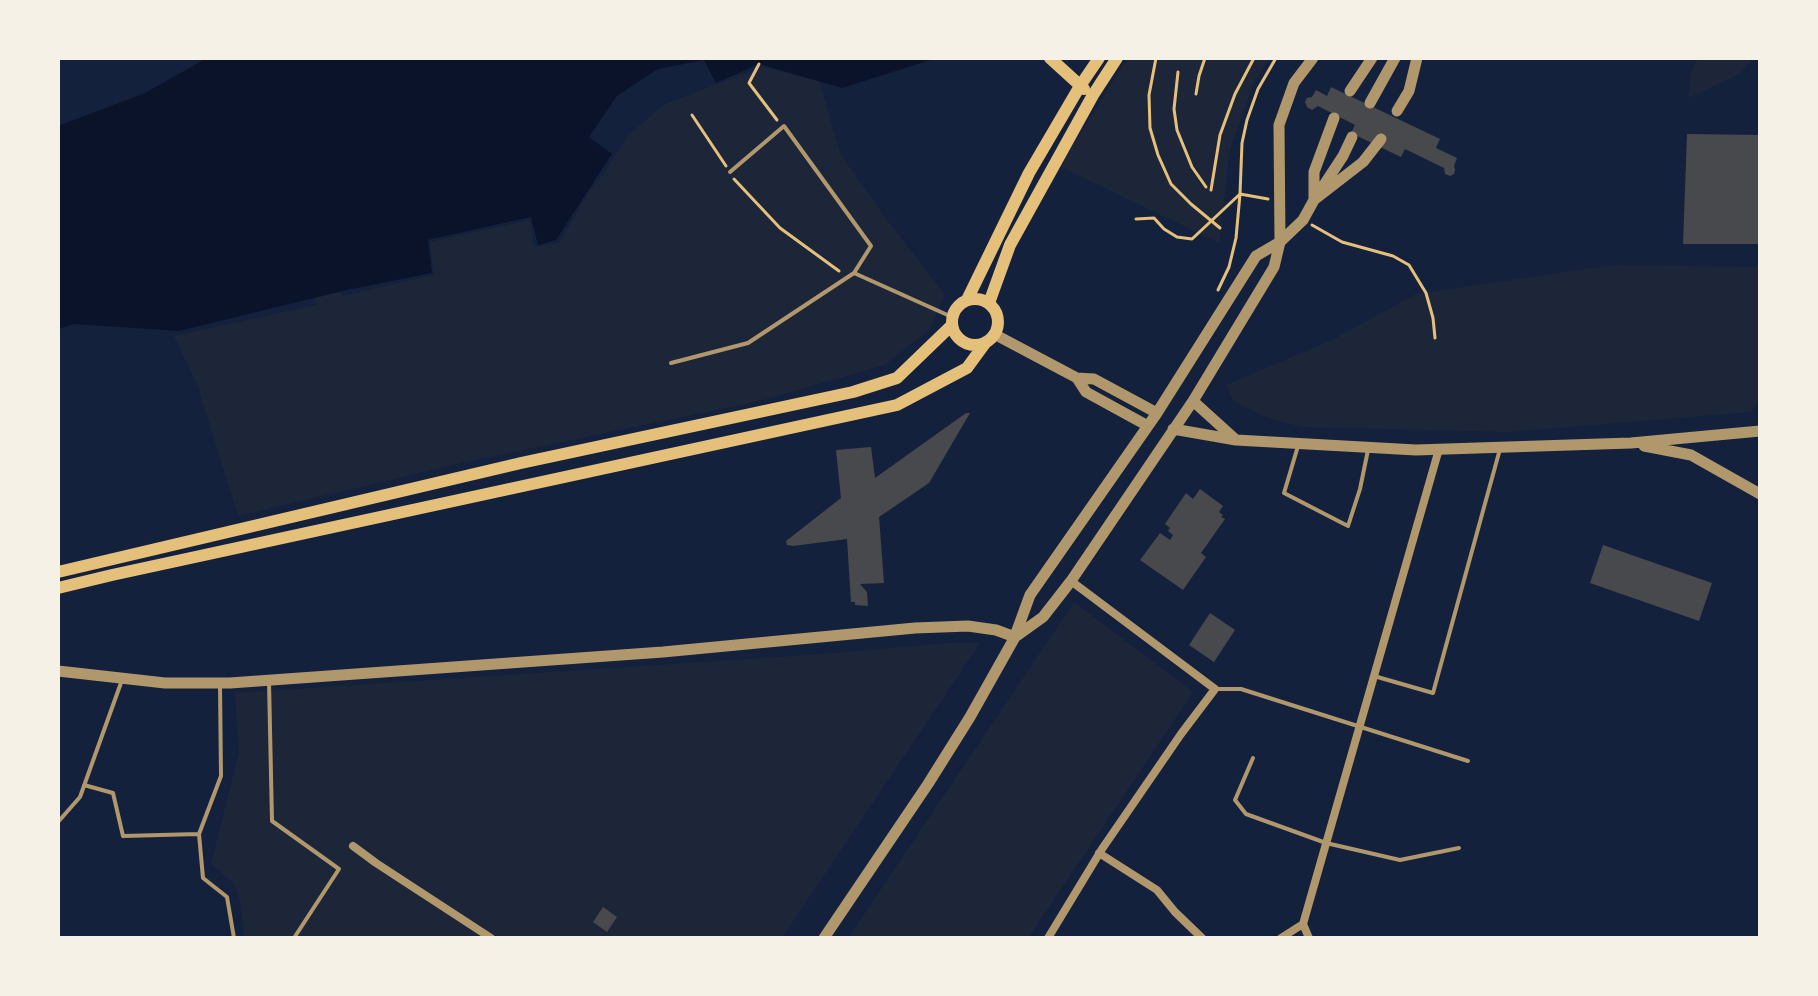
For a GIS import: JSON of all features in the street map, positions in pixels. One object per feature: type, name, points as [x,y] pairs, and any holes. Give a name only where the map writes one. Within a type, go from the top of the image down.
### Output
[{"type":"main road","points":[[1050,58],[1093,95]]},
{"type":"main road","points":[[967,300],[1029,173],[1099,58]]},
{"type":"main road","points":[[989,303],[1010,245],[1093,95],[1117,58]]},
{"type":"main road","points":[[58,572],[521,463],[853,392],[897,378],[952,321],[960,304],[967,300],[989,303],[997,316],[998,324],[990,338],[967,368],[897,405],[58,588]]},
{"type":"main road","points":[[952,321],[954,332],[965,342],[979,344],[990,338]]},
{"type":"street","points":[[1015,637],[1043,617],[1071,581],[1193,401],[1274,267],[1280,242],[1279,125],[1294,83],[1313,58]]},
{"type":"street","points":[[1350,91],[1372,58]]},
{"type":"street","points":[[1370,103],[1395,58]]},
{"type":"street","points":[[1397,111],[1409,91],[1417,58]]},
{"type":"street","points":[[1314,200],[1314,172],[1334,118]]},
{"type":"street","points":[[827,936],[970,717],[1015,637],[1030,595],[1157,413],[1256,256],[1280,242],[1303,220],[1352,137]]},
{"type":"street","points":[[1314,200],[1363,162],[1381,139]]},
{"type":"street","points":[[990,338],[1077,378],[1094,379],[1157,413]]},
{"type":"street","points":[[1077,378],[1086,392],[1148,426]]},
{"type":"street","points":[[1193,401],[1236,440]]},
{"type":"street","points":[[1173,429],[1236,440],[1416,450],[1631,443],[1760,431]]},
{"type":"street","points":[[1631,443],[1691,455],[1760,494]]},
{"type":"street","points":[[1309,938],[1303,924],[1439,449]]},
{"type":"street","points":[[1048,938],[1099,853],[1215,689],[1071,581]]},
{"type":"street","points":[[58,671],[165,683],[220,683],[663,652],[915,628],[968,626],[996,630],[1015,637]]},
{"type":"street","points":[[353,846],[491,938]]},
{"type":"street","points":[[1099,853],[1157,890],[1202,938]]},
{"type":"street","points":[[1281,938],[1303,924]]},
{"type":"lane","points":[[671,363],[748,343],[848,278],[871,246],[784,126],[730,172]]},
{"type":"lane","points":[[854,273],[952,321]]},
{"type":"lane","points":[[1299,443],[1284,493],[1348,526],[1369,448]]},
{"type":"lane","points":[[1374,676],[1433,693],[1500,447]]},
{"type":"lane","points":[[58,822],[80,797],[123,678]]},
{"type":"lane","points":[[269,680],[272,821],[339,869],[294,938]]},
{"type":"lane","points":[[220,683],[221,776],[199,834],[203,878],[227,897],[234,938]]},
{"type":"lane","points":[[1215,689],[1241,689],[1468,761]]},
{"type":"lane","points":[[1253,758],[1235,800],[1246,814],[1326,843],[1400,860],[1459,848]]},
{"type":"lane","points":[[84,785],[113,793],[123,836],[199,834]]},
{"type":"path","points":[[1156,58],[1149,95],[1150,128],[1158,155],[1171,184],[1220,228]]},
{"type":"path","points":[[1196,94],[1205,58]]},
{"type":"path","points":[[1178,72],[1174,109],[1177,130],[1192,167],[1208,188],[1220,135],[1235,94],[1254,58]]},
{"type":"path","points":[[1216,295],[1229,267],[1236,238],[1242,143],[1247,120],[1258,89],[1276,58]]},
{"type":"path","points":[[759,64],[749,83],[783,128]]},
{"type":"path","points":[[692,115],[730,172],[780,228],[848,278]]},
{"type":"path","points":[[1136,219],[1154,218],[1177,237],[1192,239],[1240,194]]},
{"type":"path","points":[[1303,220],[1342,242],[1393,256],[1409,265],[1426,293],[1435,338]]},
{"type":"shaded area","points":[[207,58],[937,58],[842,88],[759,64],[716,83],[704,60],[658,69],[617,96],[589,137],[612,154],[556,240],[538,245],[531,217],[428,240],[432,273],[347,290],[179,331],[74,324],[58,329],[58,126],[145,93]]},
{"type":"shaded area","points":[[1128,58],[1270,58],[1254,82],[1230,150],[1219,243],[1059,166]]},
{"type":"shaded area","points":[[1698,58],[1754,58],[1739,74],[1689,98],[1690,74]]},
{"type":"shaded area","points":[[762,67],[819,81],[841,155],[945,295],[930,329],[885,365],[760,401],[466,462],[238,516],[197,384],[174,336],[317,305],[310,284],[334,277],[342,296],[434,275],[430,242],[530,220],[534,247],[559,243],[629,134],[665,104]]},
{"type":"shaded area","points":[[1613,265],[1760,267],[1760,400],[1751,412],[1508,432],[1301,427],[1262,416],[1233,401],[1226,385],[1332,340],[1416,294]]},
{"type":"shaded area","points":[[1074,602],[1193,692],[1028,938],[849,937]]},
{"type":"shaded area","points":[[980,643],[782,938],[244,938],[235,885],[211,864],[239,752],[235,693]]},
{"type":"building","points":[[1331,87],[1440,139],[1436,148],[1457,158],[1454,174],[1445,174],[1444,168],[1405,149],[1401,157],[1351,133],[1355,125],[1318,106],[1312,110],[1307,107],[1307,98],[1312,97],[1316,90],[1327,96]]},
{"type":"building","points":[[1687,134],[1760,135],[1760,244],[1683,244]]},
{"type":"building","points":[[970,413],[929,483],[879,517],[884,583],[860,584],[867,592],[868,606],[851,602],[847,539],[787,545],[786,541],[841,498],[836,450],[871,447],[875,478]]},
{"type":"building","points":[[1200,489],[1223,506],[1219,512],[1225,519],[1201,553],[1206,557],[1183,590],[1140,560],[1160,533],[1170,540],[1173,535],[1165,524],[1186,493],[1193,499]]},
{"type":"building","points":[[1603,545],[1712,583],[1699,621],[1590,583]]},
{"type":"building","points":[[1210,613],[1235,630],[1214,662],[1189,645]]},
{"type":"building","points":[[603,907],[617,917],[607,932],[593,922]]}]
